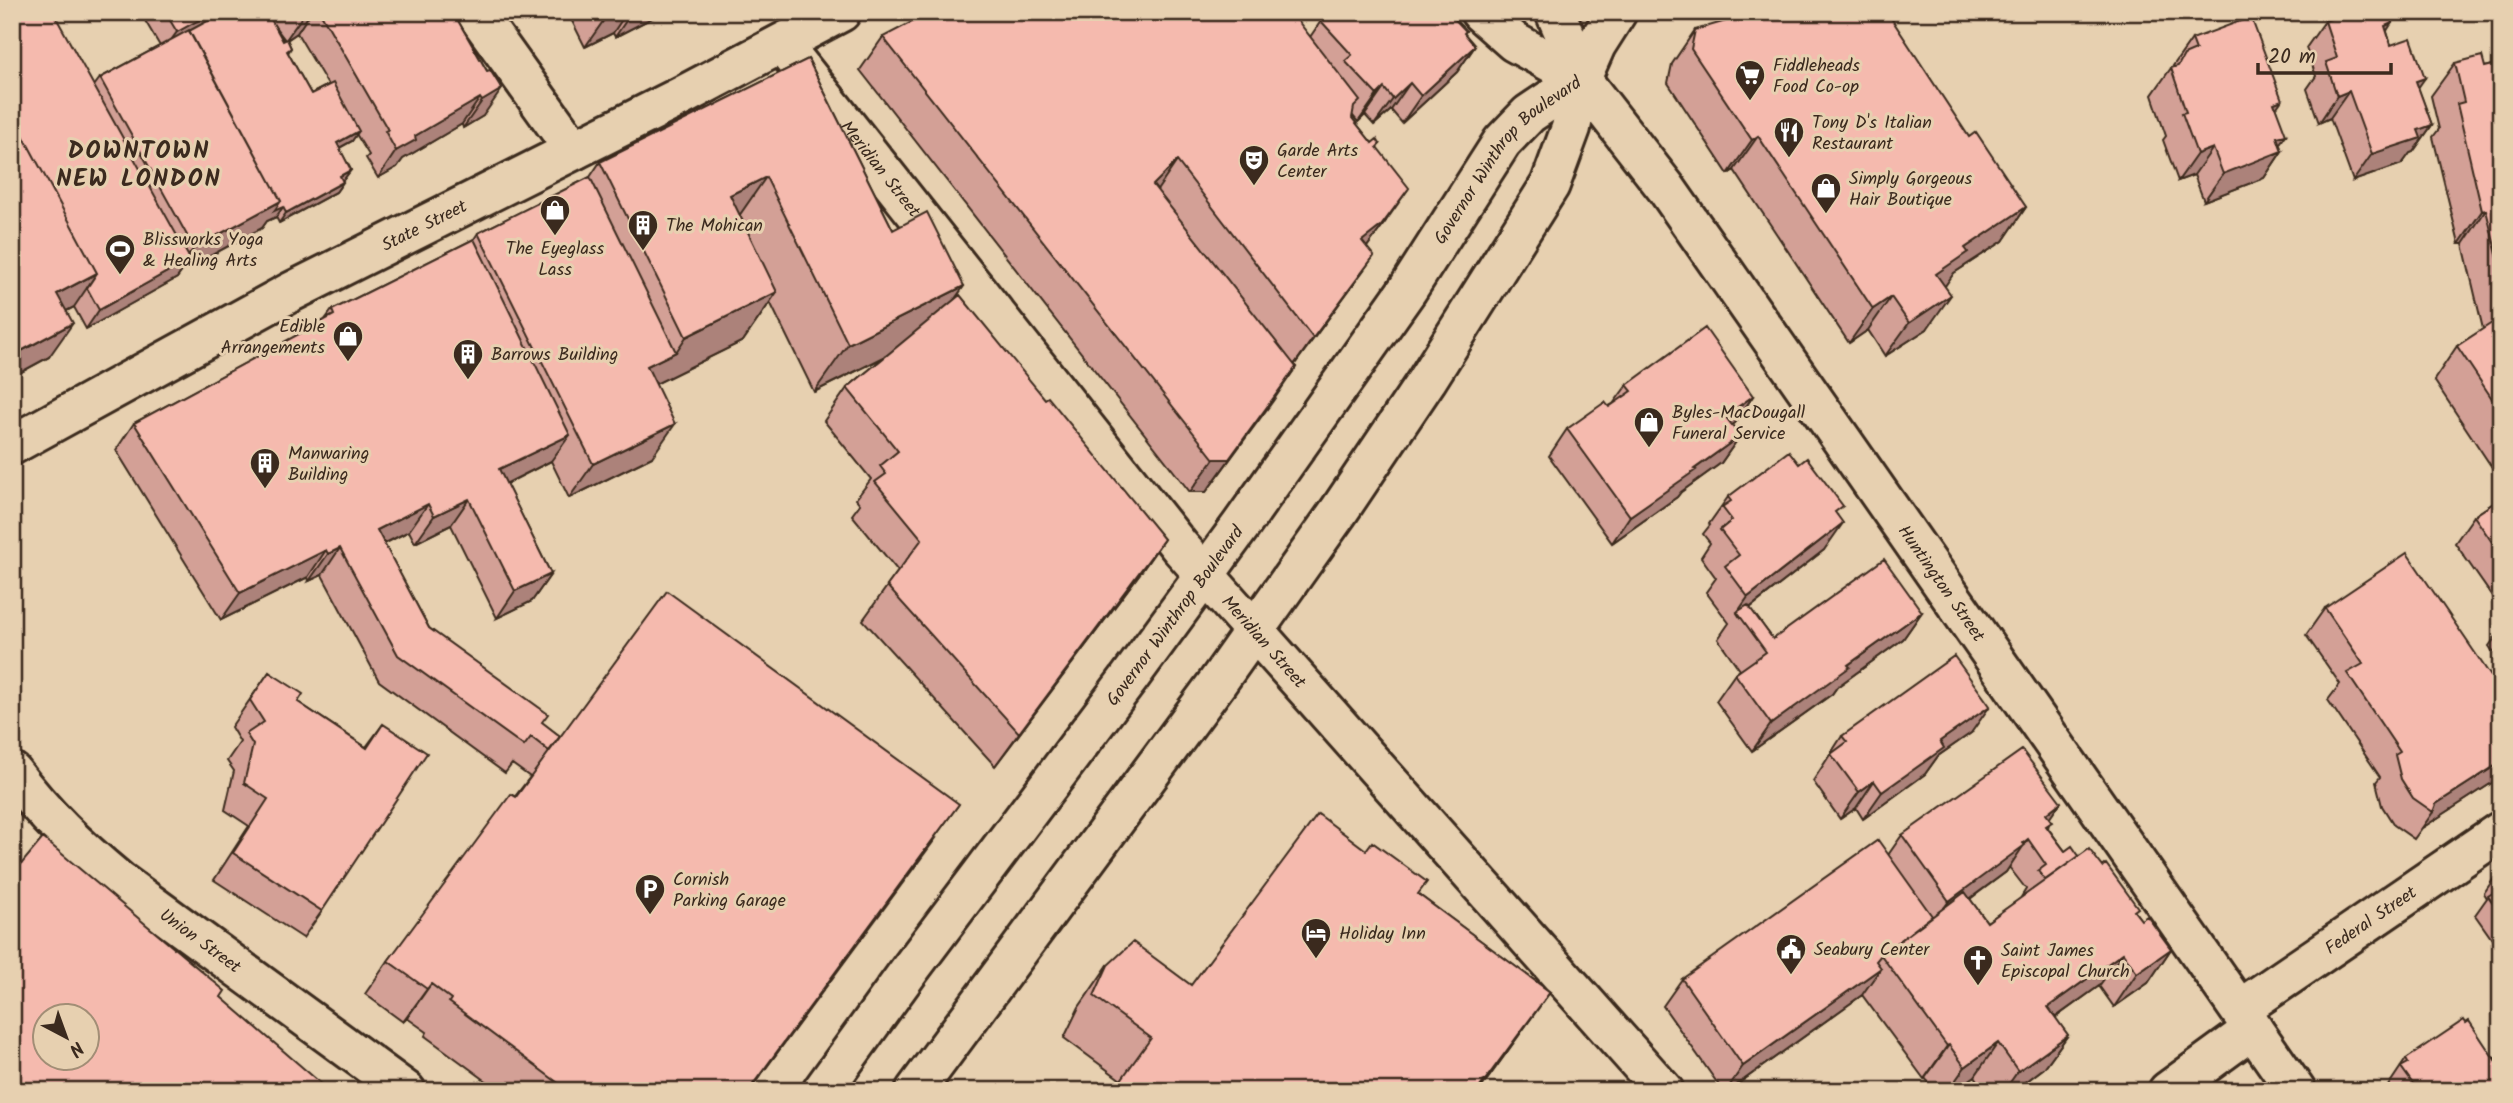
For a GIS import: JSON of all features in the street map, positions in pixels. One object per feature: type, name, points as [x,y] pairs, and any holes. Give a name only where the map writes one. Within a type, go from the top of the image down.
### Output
[{"type":"main road","points":[[475,12],[574,150]]},
{"type":"main road","name":"State Street","points":[[12,445],[291,292],[841,12]]},
{"type":"main road","name":"Huntington Street","points":[[1480,12],[1514,42],[1581,79]]},
{"type":"main road","name":"Huntington Street","points":[[1555,12],[1581,79],[1660,179],[2296,1091]]},
{"type":"main road","points":[[1581,79],[1596,45],[1617,12]]},
{"type":"main road","name":"Meridian Street","points":[[782,44],[1131,487],[1205,575],[1664,1091]]},
{"type":"main road","name":"Governor Winthrop Boulevard","points":[[822,1091],[1205,575],[1408,289],[1502,142],[1529,114],[1581,79]]},
{"type":"main road","name":"Governor Winthrop Boulevard","points":[[915,1091],[1254,631],[1427,380],[1540,204],[1561,160],[1581,79]]},
{"type":"main road","name":"Union Street","points":[[18,794],[119,880],[406,1091]]},
{"type":"main road","name":"Federal Street","points":[[2168,1091],[2246,1019],[2501,831]]},
{"type":"building","points":[[12,12],[53,12],[190,259],[99,310],[87,288],[97,273],[12,115]]},
{"type":"building","points":[[165,12],[213,12],[177,32]]},
{"type":"building","points":[[224,12],[267,12],[283,41],[287,39],[291,48],[287,51],[311,94],[333,83],[359,131],[337,143],[351,170],[340,176],[343,182],[286,213],[283,207],[274,211],[281,201],[189,31]]},
{"type":"building","points":[[320,12],[453,12],[487,71],[490,70],[502,89],[482,101],[480,98],[415,136],[416,140],[396,151],[385,131],[388,130]]},
{"type":"building","points":[[600,12],[620,12],[604,20]]},
{"type":"building","points":[[931,12],[1291,12],[1360,101],[1354,107],[1352,118],[1372,143],[1377,139],[1380,144],[1377,147],[1409,188],[1381,226],[1362,241],[1374,256],[1313,338],[1177,161],[1153,185],[1296,367],[1229,459],[1214,459],[883,37]]},
{"type":"building","points":[[1331,12],[1448,12],[1466,31],[1464,33],[1475,46],[1421,96],[1410,83],[1393,99],[1384,88],[1377,95],[1345,61],[1352,55],[1321,21]]},
{"type":"building","points":[[1757,12],[1887,12],[1969,137],[1976,132],[2026,207],[1965,248],[1968,252],[1936,274],[1951,295],[1909,323],[1891,297],[1873,309],[1758,136],[1752,140],[1691,49],[1695,30]]},
{"type":"building","points":[[2351,12],[2389,12],[2392,23],[2385,26],[2391,45],[2411,38],[2425,78],[2416,81],[2432,125],[2418,130],[2421,138],[2372,154],[2349,91],[2337,96],[2326,62],[2337,58],[2325,21]]},
{"type":"building","points":[[2251,17],[2282,100],[2274,103],[2286,135],[2277,137],[2282,151],[2223,174],[2213,148],[2197,154],[2182,113],[2186,112],[2171,68],[2178,66],[2184,55],[2196,50],[2192,39]]},
{"type":"building","points":[[189,30],[281,201],[194,248],[100,78]]},
{"type":"building","points":[[2482,56],[2485,67],[2501,63],[2501,271],[2486,210],[2482,211],[2457,104],[2464,102],[2455,63]]},
{"type":"building","points":[[808,59],[893,230],[927,212],[964,286],[848,344],[766,177],[730,195],[777,292],[686,337],[600,162]]},
{"type":"building","points":[[12,115],[97,273],[57,294],[73,323],[12,356]]},
{"type":"building","points":[[590,177],[676,352],[647,366],[675,424],[593,464],[478,233]]},
{"type":"building","points":[[474,239],[570,435],[499,469],[551,574],[515,591],[469,499],[434,516],[428,504],[377,530],[429,628],[548,714],[542,722],[560,736],[549,751],[531,737],[524,746],[398,655],[340,548],[328,554],[326,550],[240,593],[134,423],[334,315],[332,310]]},
{"type":"building","points":[[960,295],[1164,539],[1019,733],[887,586],[922,539],[875,482],[886,474],[880,466],[898,451],[847,388]]},
{"type":"building","points":[[2501,317],[2501,412],[2457,346]]},
{"type":"building","points":[[1705,328],[1753,396],[1725,416],[1740,436],[1630,516],[1567,429],[1605,402],[1609,407],[1632,391],[1627,385]]},
{"type":"building","points":[[1789,451],[1799,464],[1807,458],[1843,506],[1835,512],[1843,523],[1748,597],[1725,566],[1739,555],[1720,530],[1732,520],[1722,507],[1731,501],[1728,497]]},
{"type":"building","points":[[2501,498],[2501,555],[2474,516]]},
{"type":"building","points":[[2407,553],[2501,691],[2501,762],[2436,804],[2433,812],[2413,798],[2401,779],[2395,755],[2400,752],[2347,673],[2363,664],[2325,608]]},
{"type":"building","points":[[1884,559],[1922,612],[1771,724],[1735,674],[1766,652],[1737,612],[1748,605],[1773,639]]},
{"type":"building","name":"Cornish Parking Garage","points":[[667,591],[959,804],[748,1091],[569,1091],[449,1002],[451,999],[431,984],[427,989],[388,961],[511,794],[516,797]]},
{"type":"building","points":[[1954,656],[1990,706],[1940,741],[1944,748],[1882,792],[1874,781],[1859,792],[1831,754],[1847,742],[1842,736]]},
{"type":"building","points":[[269,672],[303,694],[298,702],[367,748],[383,724],[427,753],[322,911],[233,853],[268,799],[244,783],[253,745],[246,734],[264,722],[250,700]]},
{"type":"building","points":[[2022,750],[2061,802],[2046,814],[2052,822],[2046,826],[2065,851],[2072,846],[2079,856],[2045,880],[2038,871],[2046,865],[2028,839],[2023,843],[2025,845],[1949,901],[1902,835]]},
{"type":"building","name":"Holiday Inn","points":[[1318,814],[1366,850],[1372,842],[1427,882],[1418,894],[1550,992],[1477,1091],[1113,1091],[1151,1038],[1094,996],[1108,965],[1133,942],[1191,985]]},
{"type":"building","points":[[43,838],[225,991],[221,997],[324,1086],[322,1088],[325,1091],[12,1091],[12,875]]},
{"type":"building","name":"Seabury Center","points":[[1878,840],[1932,916],[1881,955],[1876,961],[1881,968],[1743,1066],[1682,979]]},
{"type":"building","name":"Saint James Episcopal Church","points":[[2089,849],[2103,867],[2106,864],[2138,908],[2134,911],[2141,920],[2147,916],[2171,949],[2137,973],[2123,953],[2048,1007],[2068,1035],[2018,1071],[1998,1043],[1965,1067],[1881,955],[1965,892],[1987,922]]},
{"type":"building","points":[[2501,888],[2501,914],[2488,896]]},
{"type":"building","points":[[2464,1020],[2466,1023],[2469,1021],[2501,1069],[2501,1091],[2418,1091],[2401,1067],[2408,1063],[2406,1059]]},
{"type":"building","points":[[2501,1054],[2501,1066],[2495,1058]]},
{"type":"place","name":"Fiddleheads Food Co-op","points":[[1750,102]]},
{"type":"place","name":"Tony D's Italian Restaurant","points":[[1789,159]]},
{"type":"place","name":"Garde Arts Center","points":[[1254,187]]},
{"type":"place","name":"Simply Gorgeous Hair Boutique","points":[[1826,215]]},
{"type":"place","name":"The Eyeglass Lass","points":[[555,237]]},
{"type":"place","name":"The Mohican","points":[[643,252]]},
{"type":"place","name":"Blissworks Yoga & Healing Arts","points":[[120,276]]},
{"type":"place","name":"Edible Arrangements","points":[[348,363]]},
{"type":"place","name":"Barrows Building","points":[[468,381]]},
{"type":"place","name":"Byles-MacDougall Funeral Service","points":[[1649,449]]},
{"type":"place","name":"Manwaring Building","points":[[265,490]]},
{"type":"place","name":"Cornish Parking Garage","points":[[650,916]]},
{"type":"place","name":"Holiday Inn","points":[[1316,960]]},
{"type":"place","name":"Seabury Center","points":[[1791,976]]},
{"type":"place","name":"Saint James Episcopal Church","points":[[1978,987]]},
{"type":"district","name":"DOWNTOWN NEW LONDON","points":[[139,164]]}]
